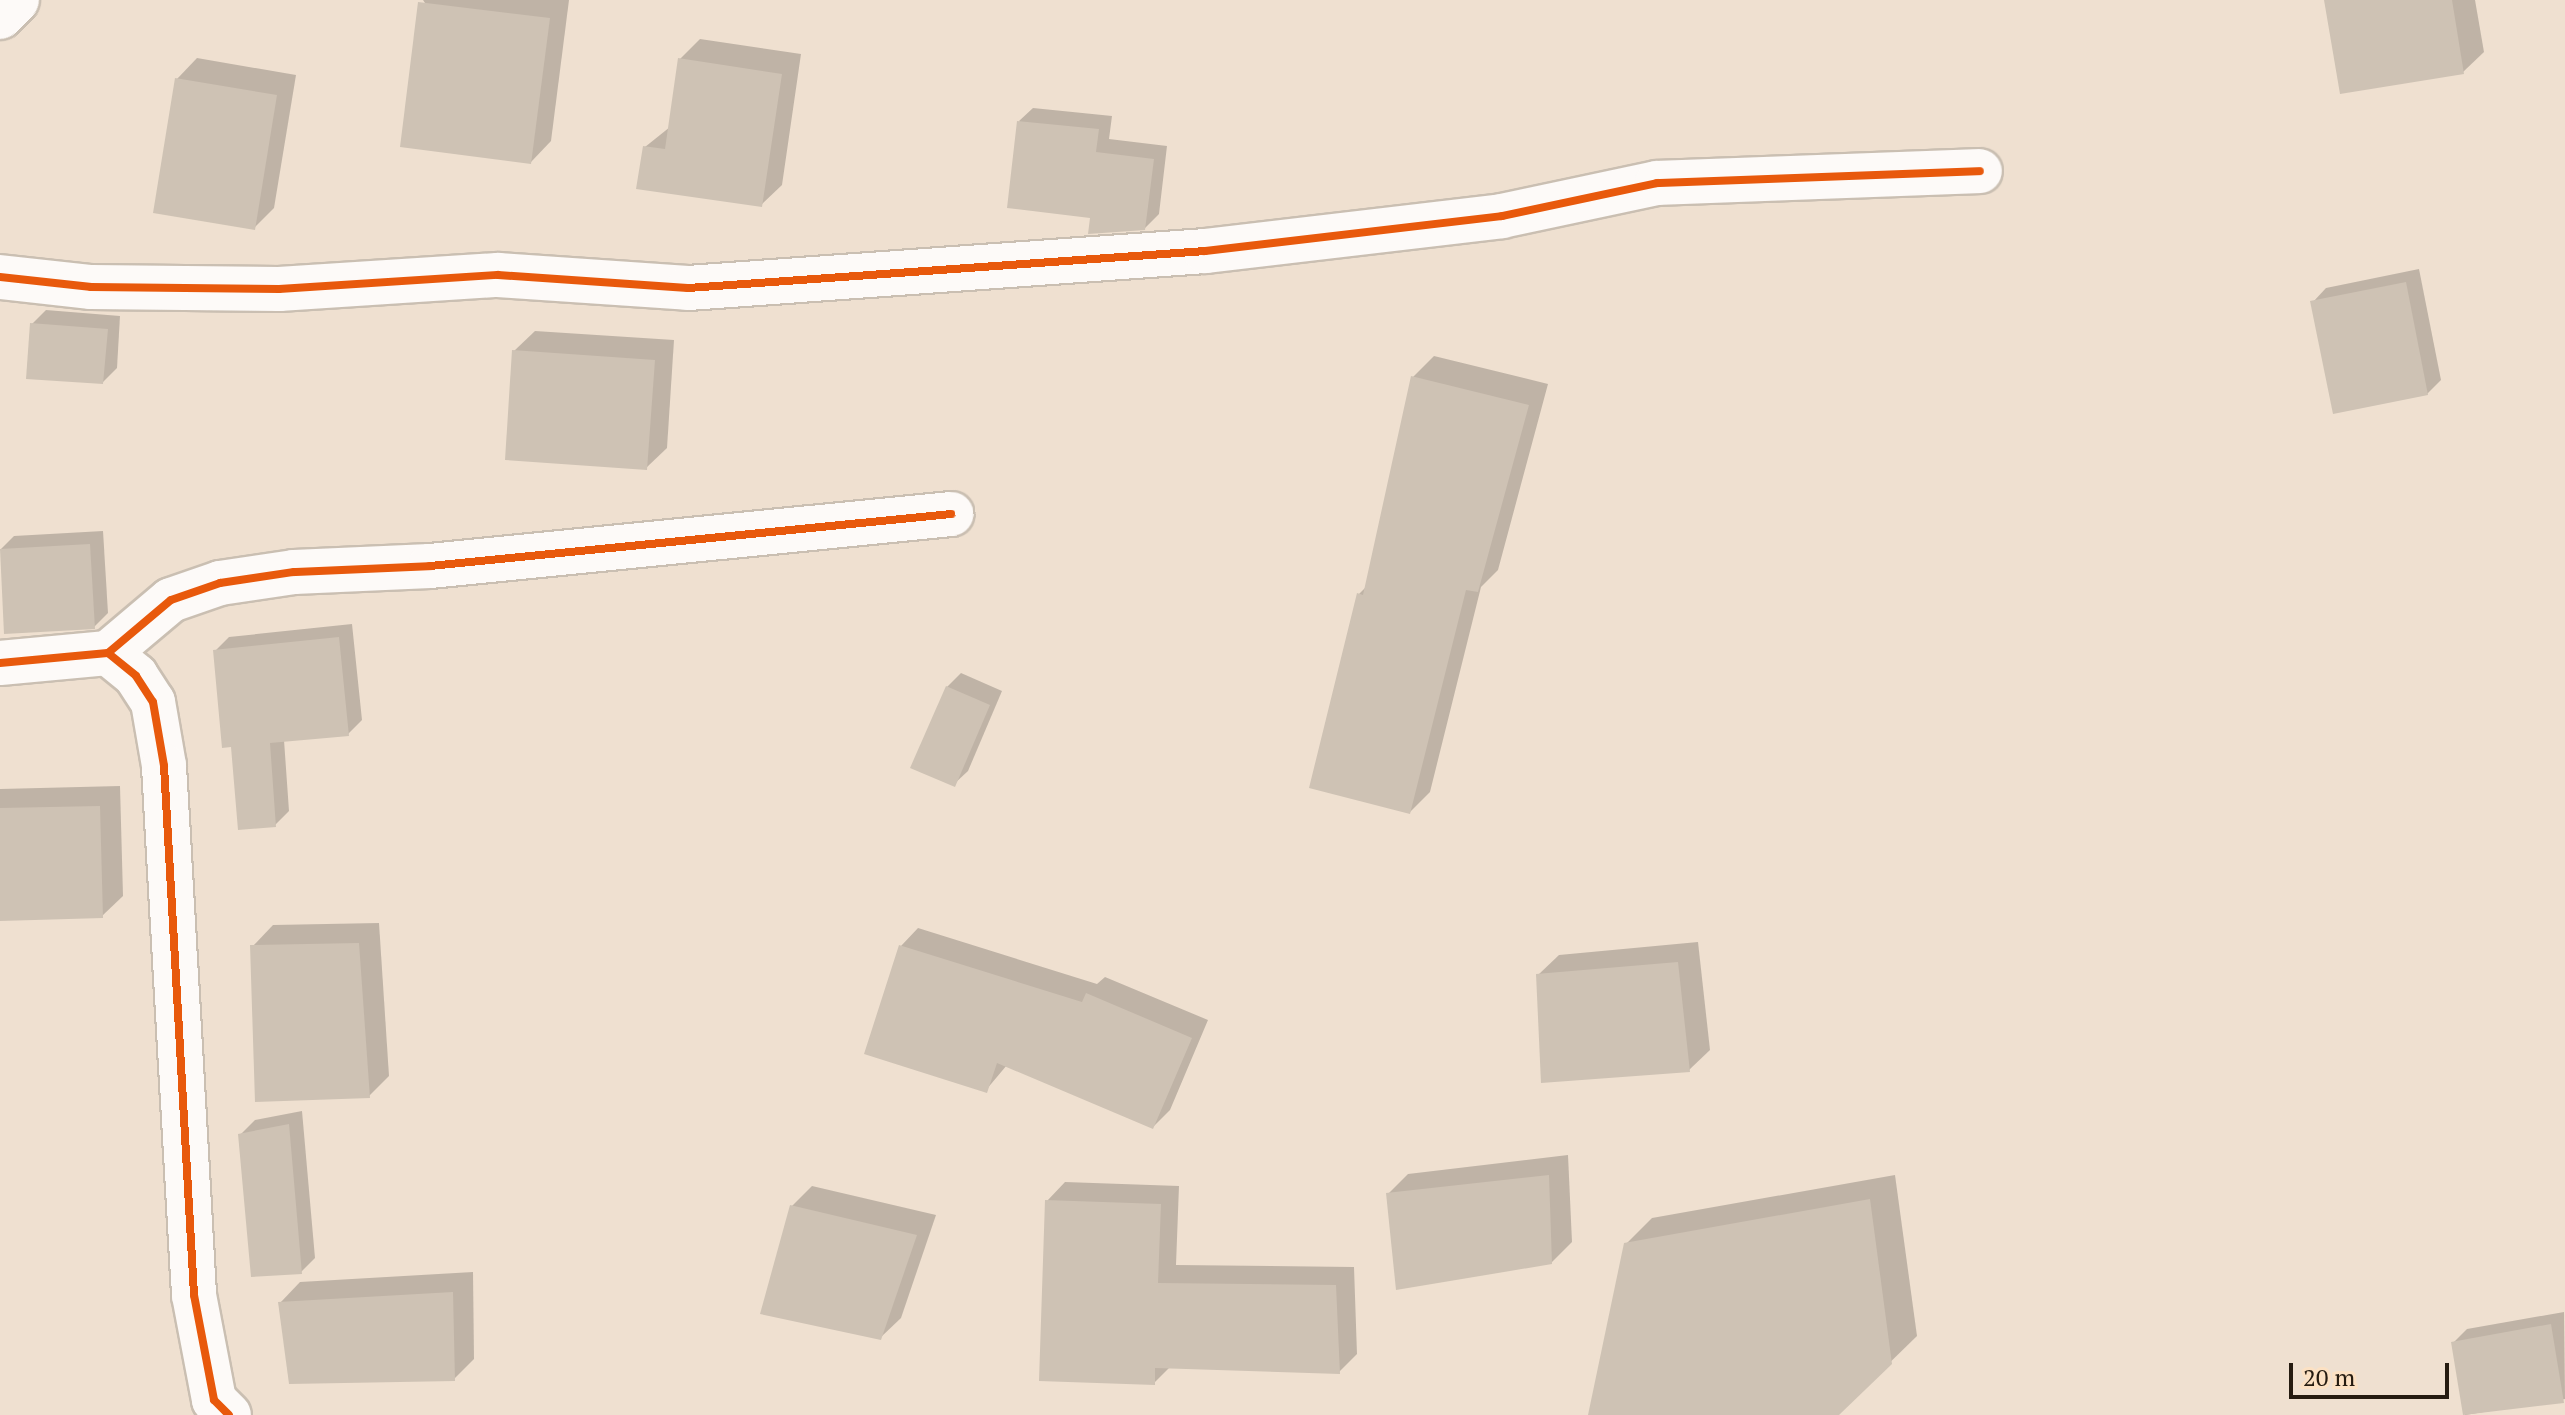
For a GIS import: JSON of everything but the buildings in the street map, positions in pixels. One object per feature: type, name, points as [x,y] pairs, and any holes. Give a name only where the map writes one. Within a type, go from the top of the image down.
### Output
[{"type":"street","points":[[0,17],[17,0]]},
{"type":"street","points":[[0,277],[91,287],[279,289],[498,275],[704,288],[1205,251],[1502,216],[1657,183],[1980,171]]},
{"type":"street","points":[[0,663],[108,653],[171,600],[220,583],[294,572],[430,566],[951,514]]},
{"type":"street","points":[[108,653],[136,676],[153,702],[164,766],[194,1295],[214,1400],[229,1415]]},
{"type":"cycle path","points":[[0,277],[91,287],[279,289],[498,275],[688,288],[1205,251],[1502,216],[1657,183],[1980,171]]},
{"type":"cycle path","points":[[0,663],[108,653],[171,600],[220,583],[294,572],[430,566],[951,514]]},
{"type":"cycle path","points":[[108,653],[136,676],[153,702],[164,766],[194,1295],[214,1400],[229,1415]]}]
